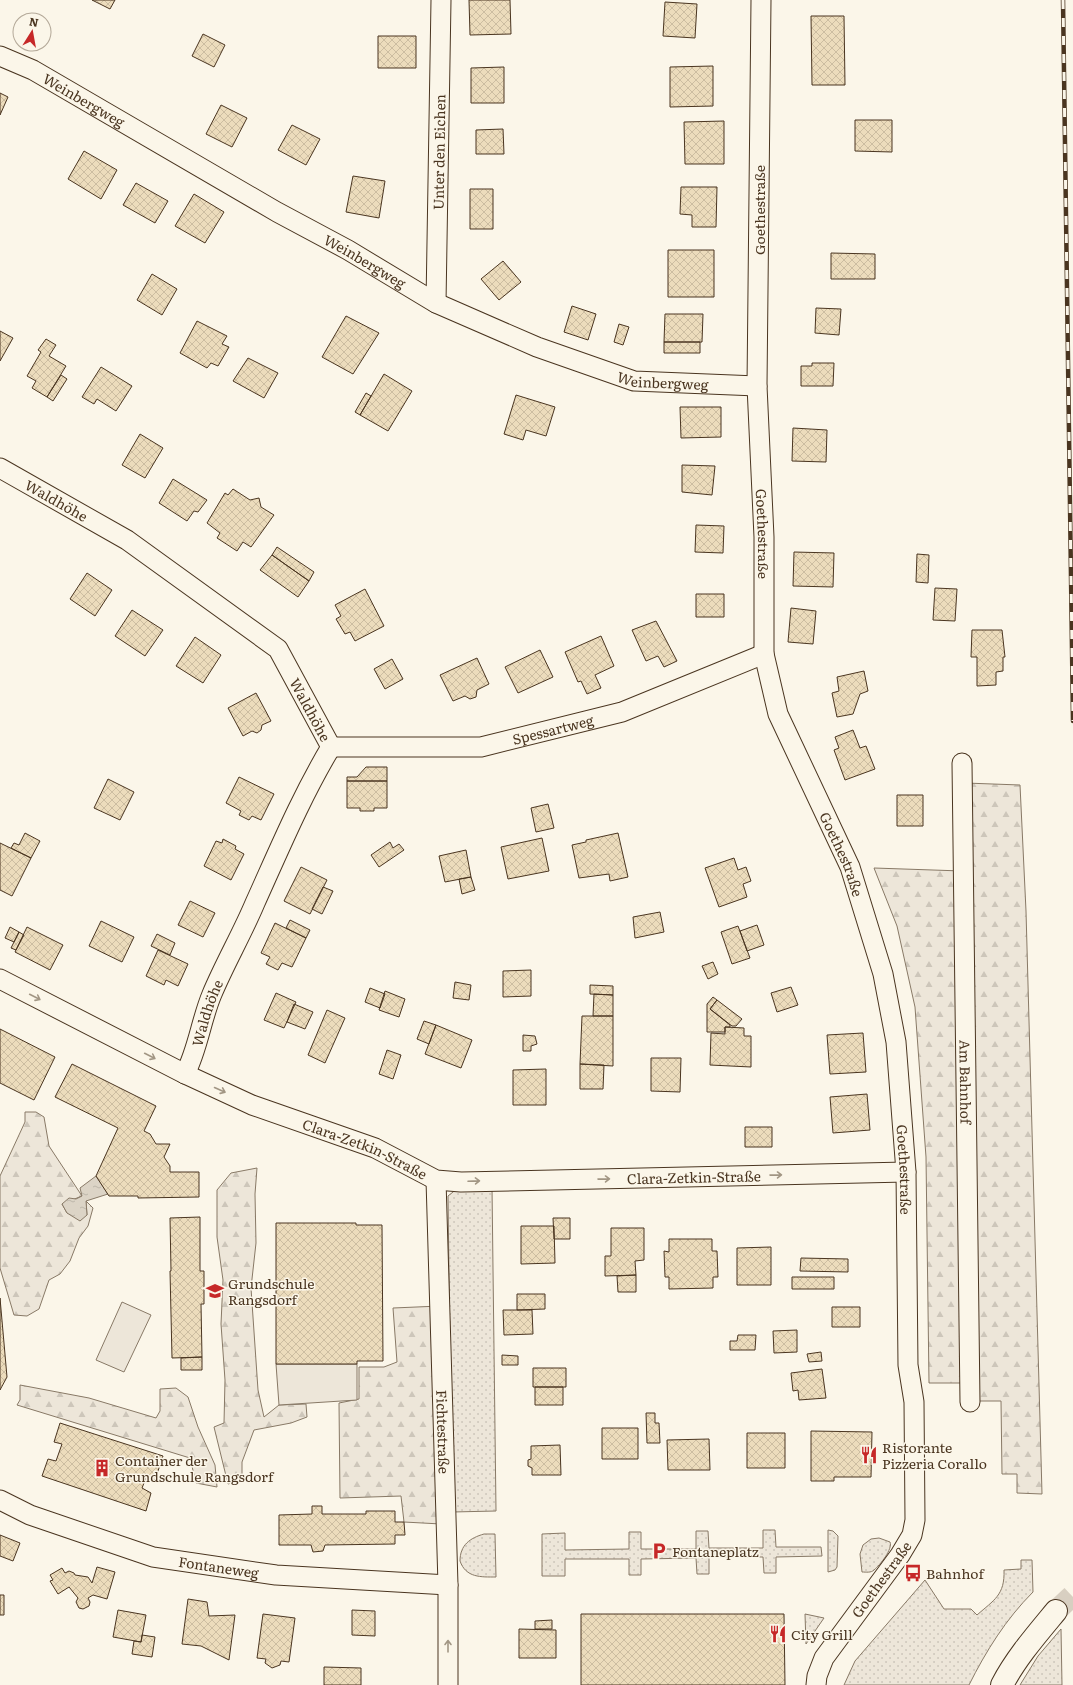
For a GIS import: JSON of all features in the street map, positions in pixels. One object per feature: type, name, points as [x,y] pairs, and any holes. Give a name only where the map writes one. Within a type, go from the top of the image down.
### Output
[{"type":"street","name":"Unter den Eichen","points":[[436,303],[440,181],[441,0]]},
{"type":"street","name":"Goethestraße","points":[[760,0],[757,386],[764,537],[764,654],[778,714],[850,867],[883,974],[896,1042],[906,1172],[908,1366],[914,1402],[915,1520],[912,1535],[900,1555],[824,1658],[817,1676],[816,1685]]},
{"type":"street","name":"Weinbergweg","points":[[0,56],[33,70],[277,212],[348,250],[436,303],[537,347],[634,381],[757,386]]},
{"type":"street","name":"Waldhöhe","points":[[0,468],[127,540],[278,649],[331,747],[312,779],[250,915],[222,970],[205,1011],[193,1059],[185,1074]]},
{"type":"street","name":"Spessartweg","points":[[331,747],[480,747],[622,712],[764,654]]},
{"type":"street","name":"Am Bahnhof","points":[[962,763],[970,1402]]},
{"type":"street","name":"Clara-Zetkin-Straße","points":[[0,979],[185,1074],[252,1105],[380,1150],[436,1180],[461,1182],[906,1172]]},
{"type":"street","name":"Fichtestraße","points":[[436,1180],[448,1586],[448,1685]]},
{"type":"street","name":"Fontaneweg","points":[[0,1500],[30,1515],[153,1557],[276,1575],[448,1586]]},
{"type":"street","points":[[1002,1685],[1008,1674],[1034,1638],[1056,1611]]},
{"type":"green space","points":[[965,783],[1020,785],[1026,911],[1042,1494],[1017,1493],[1017,1474],[1002,1474],[1001,1401],[974,1401],[972,1383],[929,1383],[926,1157],[915,1007],[897,926],[874,868],[962,871]]},
{"type":"green space","points":[[25,1112],[36,1112],[44,1117],[49,1146],[82,1196],[62,1204],[67,1213],[87,1215],[86,1201],[93,1208],[88,1226],[79,1238],[70,1261],[60,1274],[49,1280],[39,1309],[27,1316],[14,1315],[0,1268],[0,1176],[25,1122]]},
{"type":"green space","points":[[257,1168],[255,1194],[256,1243],[251,1288],[258,1390],[264,1417],[279,1405],[306,1404],[307,1417],[291,1423],[254,1430],[242,1462],[242,1480],[228,1484],[214,1427],[224,1423],[225,1380],[221,1324],[223,1280],[217,1237],[217,1190],[231,1173]]},
{"type":"green space","points":[[492,1187],[496,1511],[452,1512],[448,1196],[458,1188]]},
{"type":"green space","points":[[122,1302],[151,1315],[124,1372],[96,1360]]},
{"type":"green space","points":[[440,1306],[441,1524],[404,1522],[401,1496],[340,1498],[339,1403],[359,1399],[359,1367],[384,1367],[397,1362],[393,1308]]},
{"type":"green space","points":[[276,1364],[357,1364],[357,1400],[279,1405]]},
{"type":"green space","points":[[20,1385],[89,1398],[156,1418],[160,1411],[160,1389],[176,1388],[188,1397],[198,1427],[215,1465],[217,1487],[196,1483],[190,1458],[17,1405],[20,1400]]},
{"type":"green space","points":[[763,1530],[775,1530],[776,1547],[821,1547],[822,1556],[776,1557],[776,1573],[764,1573],[763,1557],[709,1557],[709,1574],[697,1574],[696,1558],[641,1559],[641,1575],[629,1575],[629,1559],[565,1559],[565,1576],[542,1576],[542,1534],[565,1533],[565,1550],[629,1549],[629,1532],[641,1532],[641,1549],[696,1549],[696,1531],[708,1531],[709,1548],[763,1548]]},
{"type":"green space","points":[[828,1530],[833,1531],[838,1536],[837,1567],[835,1570],[828,1572]]},
{"type":"green space","points":[[484,1534],[495,1534],[496,1577],[470,1574],[466,1571],[460,1561],[460,1555],[464,1546],[470,1540]]},
{"type":"green space","points":[[879,1538],[890,1542],[890,1549],[888,1553],[873,1571],[862,1572],[860,1554],[863,1545],[871,1539]]},
{"type":"green space","points":[[1021,1560],[1032,1560],[1033,1592],[1005,1624],[982,1660],[969,1685],[844,1685],[855,1661],[925,1580],[944,1609],[971,1609],[977,1615],[993,1601],[1000,1591],[1003,1585],[1004,1570],[1021,1569]]},
{"type":"green space","points":[[805,1614],[824,1618],[806,1644]]},
{"type":"green space","points":[[1061,1629],[1062,1685],[1020,1685],[1038,1656]]},
{"type":"water","points":[[96,1176],[108,1194],[86,1201],[87,1215],[80,1221],[67,1213],[62,1204],[69,1198],[76,1199],[82,1196],[80,1188]]},
{"type":"building","points":[[92,0],[115,0],[110,9]]},
{"type":"building","points":[[469,0],[510,0],[511,34],[470,35]]},
{"type":"building","points":[[665,2],[697,4],[695,38],[663,36]]},
{"type":"building","points":[[811,16],[844,16],[845,85],[812,85]]},
{"type":"building","points":[[203,34],[225,45],[214,67],[192,56]]},
{"type":"building","points":[[378,36],[416,36],[416,68],[378,68]]},
{"type":"building","points":[[713,66],[713,106],[670,107],[670,67]]},
{"type":"building","points":[[504,67],[504,103],[471,103],[471,68]]},
{"type":"building","points":[[0,93],[8,97],[0,115]]},
{"type":"building","points":[[221,105],[247,118],[232,147],[206,134]]},
{"type":"building","points":[[855,120],[892,120],[892,152],[855,151]]},
{"type":"building","points":[[724,121],[724,164],[685,164],[684,122]]},
{"type":"building","points":[[292,125],[320,139],[306,165],[278,150]]},
{"type":"building","points":[[503,129],[504,154],[476,154],[476,130]]},
{"type":"building","points":[[84,151],[117,170],[101,199],[68,179]]},
{"type":"building","points":[[353,176],[385,181],[379,218],[346,212]]},
{"type":"building","points":[[136,183],[168,201],[155,223],[123,205]]},
{"type":"building","points":[[681,187],[717,187],[716,227],[692,227],[692,215],[680,214]]},
{"type":"building","points":[[470,189],[493,189],[493,229],[470,229]]},
{"type":"building","points":[[194,194],[224,212],[205,243],[175,226]]},
{"type":"building","points":[[668,250],[714,250],[714,297],[668,297]]},
{"type":"building","points":[[831,253],[875,254],[875,279],[831,279]]},
{"type":"building","points":[[503,261],[521,282],[499,300],[481,279]]},
{"type":"building","points":[[152,274],[177,289],[162,315],[137,300]]},
{"type":"building","points":[[572,306],[596,314],[588,340],[564,332]]},
{"type":"building","points":[[816,308],[841,309],[839,335],[815,333]]},
{"type":"building","points":[[665,314],[703,314],[702,342],[664,342]]},
{"type":"building","points":[[346,316],[379,333],[353,374],[322,357]]},
{"type":"building","points":[[197,321],[227,336],[222,344],[229,347],[218,366],[211,363],[207,368],[180,353]]},
{"type":"building","points":[[619,324],[629,327],[623,345],[614,342]]},
{"type":"building","points":[[0,331],[13,338],[0,361]]},
{"type":"building","points":[[46,339],[56,345],[49,356],[66,366],[47,397],[32,388],[36,381],[27,376],[41,352],[38,350]]},
{"type":"building","points":[[664,342],[700,342],[700,353],[664,353]]},
{"type":"building","points":[[248,358],[278,373],[264,398],[233,381]]},
{"type":"building","points":[[812,363],[834,363],[833,386],[801,386],[801,366],[812,366]]},
{"type":"building","points":[[101,367],[132,386],[116,411],[97,399],[94,404],[82,397]]},
{"type":"building","points":[[384,374],[412,391],[388,431],[360,415]]},
{"type":"building","points":[[61,375],[67,379],[53,401],[47,397]]},
{"type":"building","points":[[366,393],[371,396],[360,415],[355,412]]},
{"type":"building","points":[[516,395],[555,407],[546,436],[526,430],[523,440],[504,434]]},
{"type":"building","points":[[680,407],[721,407],[721,437],[681,438]]},
{"type":"building","points":[[793,428],[827,430],[826,462],[792,461]]},
{"type":"building","points":[[140,434],[163,448],[145,478],[122,465]]},
{"type":"building","points":[[682,465],[715,466],[712,495],[682,492]]},
{"type":"building","points":[[173,479],[207,500],[198,512],[194,511],[187,521],[159,503]]},
{"type":"building","points":[[233,489],[250,500],[259,498],[261,507],[274,515],[251,547],[243,542],[237,551],[217,538],[220,533],[207,523],[225,493],[228,495]]},
{"type":"building","points":[[696,525],[724,526],[723,553],[695,552]]},
{"type":"building","points":[[277,547],[314,572],[309,581],[272,555]]},
{"type":"building","points":[[794,552],[834,553],[833,587],[793,586]]},
{"type":"building","points":[[917,554],[929,555],[928,583],[916,582]]},
{"type":"building","points":[[272,555],[309,581],[298,597],[260,570]]},
{"type":"building","points":[[87,573],[112,590],[95,616],[70,599]]},
{"type":"building","points":[[935,588],[957,589],[955,621],[933,620]]},
{"type":"building","points":[[365,589],[384,626],[355,641],[350,632],[345,634],[336,619],[341,616],[335,605]]},
{"type":"building","points":[[696,594],[724,594],[724,617],[696,617]]},
{"type":"building","points":[[791,608],[816,611],[813,644],[788,642]]},
{"type":"building","points":[[132,610],[163,630],[145,656],[115,636]]},
{"type":"building","points":[[656,621],[677,661],[664,667],[658,656],[646,661],[632,630]]},
{"type":"building","points":[[972,630],[1002,630],[1005,657],[1003,657],[1003,671],[996,672],[996,685],[977,686],[977,657],[971,657]]},
{"type":"building","points":[[601,636],[614,666],[595,675],[601,688],[587,694],[581,681],[578,682],[565,652]]},
{"type":"building","points":[[195,637],[221,655],[203,683],[176,666]]},
{"type":"building","points":[[540,650],[553,677],[518,693],[505,667]]},
{"type":"building","points":[[477,658],[489,684],[477,690],[476,697],[470,699],[465,696],[453,701],[440,675]]},
{"type":"building","points":[[392,659],[403,679],[385,689],[374,669]]},
{"type":"building","points":[[864,671],[868,691],[860,694],[853,714],[837,717],[832,693],[839,691],[837,677]]},
{"type":"building","points":[[256,693],[271,721],[262,725],[261,730],[257,733],[252,731],[243,736],[228,708]]},
{"type":"building","points":[[853,730],[860,748],[866,746],[875,769],[845,780],[834,750],[839,748],[835,737]]},
{"type":"building","points":[[366,767],[387,767],[387,781],[347,781],[347,777],[357,777]]},
{"type":"building","points":[[239,777],[274,794],[261,820],[252,816],[249,820],[239,815],[241,811],[226,803]]},
{"type":"building","points":[[108,779],[134,792],[120,820],[94,808]]},
{"type":"building","points":[[347,781],[387,781],[387,808],[374,808],[374,811],[360,811],[360,808],[347,808]]},
{"type":"building","points":[[897,795],[923,795],[923,826],[897,826]]},
{"type":"building","points":[[548,804],[554,828],[536,832],[531,808]]},
{"type":"building","points":[[25,833],[40,841],[31,858],[11,848],[14,843],[19,845]]},
{"type":"building","points":[[618,833],[628,877],[610,881],[609,874],[579,878],[572,845],[586,842],[586,840]]},
{"type":"building","points":[[542,838],[549,871],[508,879],[501,847]]},
{"type":"building","points":[[223,839],[236,846],[235,849],[244,854],[231,880],[204,866],[216,841],[222,843]]},
{"type":"building","points":[[390,842],[393,848],[399,844],[404,850],[379,867],[371,855]]},
{"type":"building","points":[[0,843],[31,858],[12,896],[0,890]]},
{"type":"building","points":[[466,850],[471,877],[445,882],[439,856]]},
{"type":"building","points":[[734,858],[738,870],[746,867],[751,881],[743,884],[747,897],[719,907],[705,868]]},
{"type":"building","points":[[301,867],[327,880],[310,914],[284,901]]},
{"type":"building","points":[[471,877],[475,890],[462,894],[459,879]]},
{"type":"building","points":[[323,887],[333,891],[322,914],[312,909]]},
{"type":"building","points":[[190,901],[215,913],[203,937],[178,925]]},
{"type":"building","points":[[660,912],[664,932],[635,938],[633,917]]},
{"type":"building","points":[[290,920],[310,930],[306,938],[286,928]]},
{"type":"building","points":[[101,921],[134,937],[122,962],[89,946]]},
{"type":"building","points":[[275,923],[306,938],[292,967],[282,963],[278,970],[266,964],[270,957],[261,953]]},
{"type":"building","points":[[757,925],[764,945],[747,951],[740,931]]},
{"type":"building","points":[[738,926],[750,958],[732,964],[721,932]]},
{"type":"building","points":[[10,927],[19,932],[14,942],[5,938]]},
{"type":"building","points":[[27,927],[63,945],[50,970],[15,952]]},
{"type":"building","points":[[19,932],[24,935],[16,950],[11,948]]},
{"type":"building","points":[[157,934],[175,943],[170,955],[151,946]]},
{"type":"building","points":[[158,950],[188,964],[178,986],[166,980],[164,985],[146,976]]},
{"type":"building","points":[[713,962],[718,974],[708,979],[702,966]]},
{"type":"building","points":[[531,970],[531,996],[503,997],[503,971]]},
{"type":"building","points":[[455,982],[471,985],[469,1000],[453,998]]},
{"type":"building","points":[[590,985],[613,986],[613,995],[590,994]]},
{"type":"building","points":[[791,987],[798,1005],[777,1012],[771,993]]},
{"type":"building","points":[[370,988],[385,994],[380,1008],[365,1002]]},
{"type":"building","points":[[385,991],[405,999],[399,1017],[379,1010]]},
{"type":"building","points":[[276,993],[296,1002],[284,1028],[264,1020]]},
{"type":"building","points":[[594,994],[613,995],[613,1016],[593,1016]]},
{"type":"building","points":[[713,997],[717,1000],[710,1009],[730,1025],[730,1027],[725,1027],[725,1032],[707,1032],[707,1004]]},
{"type":"building","points":[[717,1000],[742,1019],[736,1026],[732,1026],[710,1009]]},
{"type":"building","points":[[294,1004],[313,1012],[305,1029],[287,1022]]},
{"type":"building","points":[[327,1010],[345,1018],[325,1063],[308,1055]]},
{"type":"building","points":[[582,1016],[613,1016],[613,1066],[580,1064]]},
{"type":"building","points":[[424,1021],[436,1025],[429,1044],[417,1039]]},
{"type":"building","points":[[436,1025],[472,1040],[461,1068],[425,1054]]},
{"type":"building","points":[[725,1027],[744,1028],[744,1036],[751,1036],[751,1067],[710,1065],[711,1033],[725,1034]]},
{"type":"building","points":[[0,1029],[55,1057],[34,1100],[0,1083]]},
{"type":"building","points":[[863,1033],[866,1072],[830,1074],[827,1035]]},
{"type":"building","points":[[523,1035],[535,1036],[537,1044],[531,1046],[531,1051],[523,1051]]},
{"type":"building","points":[[387,1050],[401,1055],[393,1079],[379,1074]]},
{"type":"building","points":[[651,1058],[681,1058],[680,1092],[651,1091]]},
{"type":"building","points":[[72,1064],[156,1106],[144,1131],[150,1134],[156,1144],[170,1144],[164,1157],[170,1166],[170,1172],[199,1172],[199,1197],[138,1198],[138,1196],[109,1196],[96,1176],[118,1128],[55,1097]]},
{"type":"building","points":[[580,1064],[604,1065],[603,1089],[580,1089]]},
{"type":"building","points":[[546,1069],[546,1105],[513,1105],[513,1070]]},
{"type":"building","points":[[867,1094],[870,1130],[833,1133],[830,1097]]},
{"type":"building","points":[[745,1127],[772,1127],[772,1147],[745,1147]]},
{"type":"building","name":"Grundschule Rangsdorf","points":[[200,1217],[200,1271],[204,1271],[204,1304],[201,1304],[202,1357],[172,1358],[170,1218]]},
{"type":"building","points":[[553,1218],[570,1218],[570,1239],[554,1239]]},
{"type":"building","points":[[276,1223],[356,1223],[356,1225],[382,1225],[383,1361],[357,1361],[357,1364],[276,1364]]},
{"type":"building","points":[[521,1226],[554,1226],[555,1263],[521,1264]]},
{"type":"building","points":[[611,1228],[644,1228],[644,1260],[635,1261],[636,1275],[605,1276],[605,1256],[611,1256]]},
{"type":"building","points":[[669,1239],[712,1239],[712,1251],[717,1251],[718,1277],[713,1277],[713,1288],[669,1289],[669,1277],[665,1277],[664,1251],[669,1252]]},
{"type":"building","points":[[771,1247],[771,1285],[737,1285],[737,1248]]},
{"type":"building","points":[[801,1258],[848,1259],[848,1272],[800,1271]]},
{"type":"building","points":[[636,1275],[636,1292],[618,1292],[617,1276]]},
{"type":"building","points":[[792,1277],[834,1277],[834,1289],[792,1289]]},
{"type":"building","points":[[517,1294],[545,1294],[545,1309],[517,1310]]},
{"type":"building","points":[[0,1298],[7,1377],[0,1390]]},
{"type":"building","points":[[832,1307],[860,1307],[860,1327],[832,1327]]},
{"type":"building","points":[[503,1310],[532,1310],[533,1334],[504,1335]]},
{"type":"building","points":[[797,1330],[797,1352],[774,1353],[773,1331]]},
{"type":"building","points":[[738,1335],[756,1335],[755,1350],[730,1350],[730,1341],[737,1341]]},
{"type":"building","points":[[821,1352],[822,1361],[809,1362],[807,1354]]},
{"type":"building","points":[[502,1355],[518,1356],[518,1365],[502,1365]]},
{"type":"building","points":[[202,1357],[202,1370],[181,1370],[181,1358]]},
{"type":"building","points":[[533,1368],[566,1368],[566,1387],[533,1387]]},
{"type":"building","points":[[822,1369],[826,1398],[799,1400],[798,1390],[793,1391],[791,1373]]},
{"type":"building","points":[[535,1387],[563,1387],[563,1405],[535,1405]]},
{"type":"building","points":[[646,1413],[655,1413],[655,1423],[659,1423],[660,1443],[647,1443]]},
{"type":"building","name":"Container der Grundschule Rangsdorf","points":[[60,1423],[163,1456],[155,1480],[146,1478],[142,1488],[151,1493],[146,1511],[42,1476],[48,1459],[56,1461],[62,1444],[54,1442]]},
{"type":"building","points":[[602,1428],[638,1428],[638,1459],[602,1459]]},
{"type":"building","points":[[811,1431],[872,1432],[871,1477],[834,1477],[834,1481],[811,1481]]},
{"type":"building","points":[[747,1433],[785,1433],[785,1468],[747,1468]]},
{"type":"building","points":[[709,1439],[710,1470],[668,1470],[667,1440]]},
{"type":"building","points":[[560,1445],[561,1475],[532,1475],[532,1468],[528,1466],[528,1460],[531,1459],[531,1446]]},
{"type":"building","points":[[312,1506],[322,1506],[322,1514],[366,1514],[366,1511],[395,1511],[395,1522],[404,1522],[405,1535],[395,1535],[395,1544],[325,1545],[323,1551],[313,1552],[311,1545],[279,1545],[279,1515],[312,1514]]},
{"type":"building","points":[[0,1535],[20,1543],[13,1561],[0,1556]]},
{"type":"building","points":[[97,1567],[115,1572],[107,1599],[93,1595],[88,1598],[90,1602],[89,1606],[83,1609],[79,1608],[76,1602],[78,1598],[69,1587],[58,1594],[50,1581],[53,1580],[50,1575],[62,1568],[65,1573],[69,1571],[75,1575],[88,1577],[92,1583]]},
{"type":"building","points":[[0,1595],[4,1595],[4,1615],[0,1615]]},
{"type":"building","points":[[188,1599],[207,1602],[209,1616],[235,1615],[229,1660],[201,1646],[182,1644]]},
{"type":"building","points":[[118,1610],[146,1615],[141,1642],[113,1637]]},
{"type":"building","points":[[352,1610],[375,1611],[375,1636],[352,1635]]},
{"type":"building","points":[[263,1614],[295,1618],[289,1662],[281,1661],[280,1665],[272,1668],[265,1663],[266,1659],[257,1658]]},
{"type":"building","points":[[581,1614],[784,1614],[785,1685],[581,1685]]},
{"type":"building","points":[[552,1620],[552,1629],[535,1629],[535,1621]]},
{"type":"building","points":[[519,1629],[556,1630],[556,1658],[519,1658]]},
{"type":"building","points":[[142,1635],[155,1637],[152,1657],[132,1654],[134,1641],[141,1642]]},
{"type":"building","points":[[324,1667],[361,1668],[361,1685],[324,1685]]},
{"type":"tunnel","points":[[1056,1611],[1073,1595]]},
{"type":"railway","points":[[1063,0],[1073,721]]},
{"type":"place","name":"Grundschule Rangsdorf","points":[[215,1291]]},
{"type":"place","name":"Ristorante Pizzeria Corallo","points":[[869,1455]]},
{"type":"place","name":"Container der Grundschule Rangsdorf","points":[[102,1468]]},
{"type":"place","name":"Fontaneplatz","points":[[659,1551]]},
{"type":"place","name":"Bahnhof","points":[[913,1573]]},
{"type":"place","name":"City Grill","points":[[778,1634]]}]
